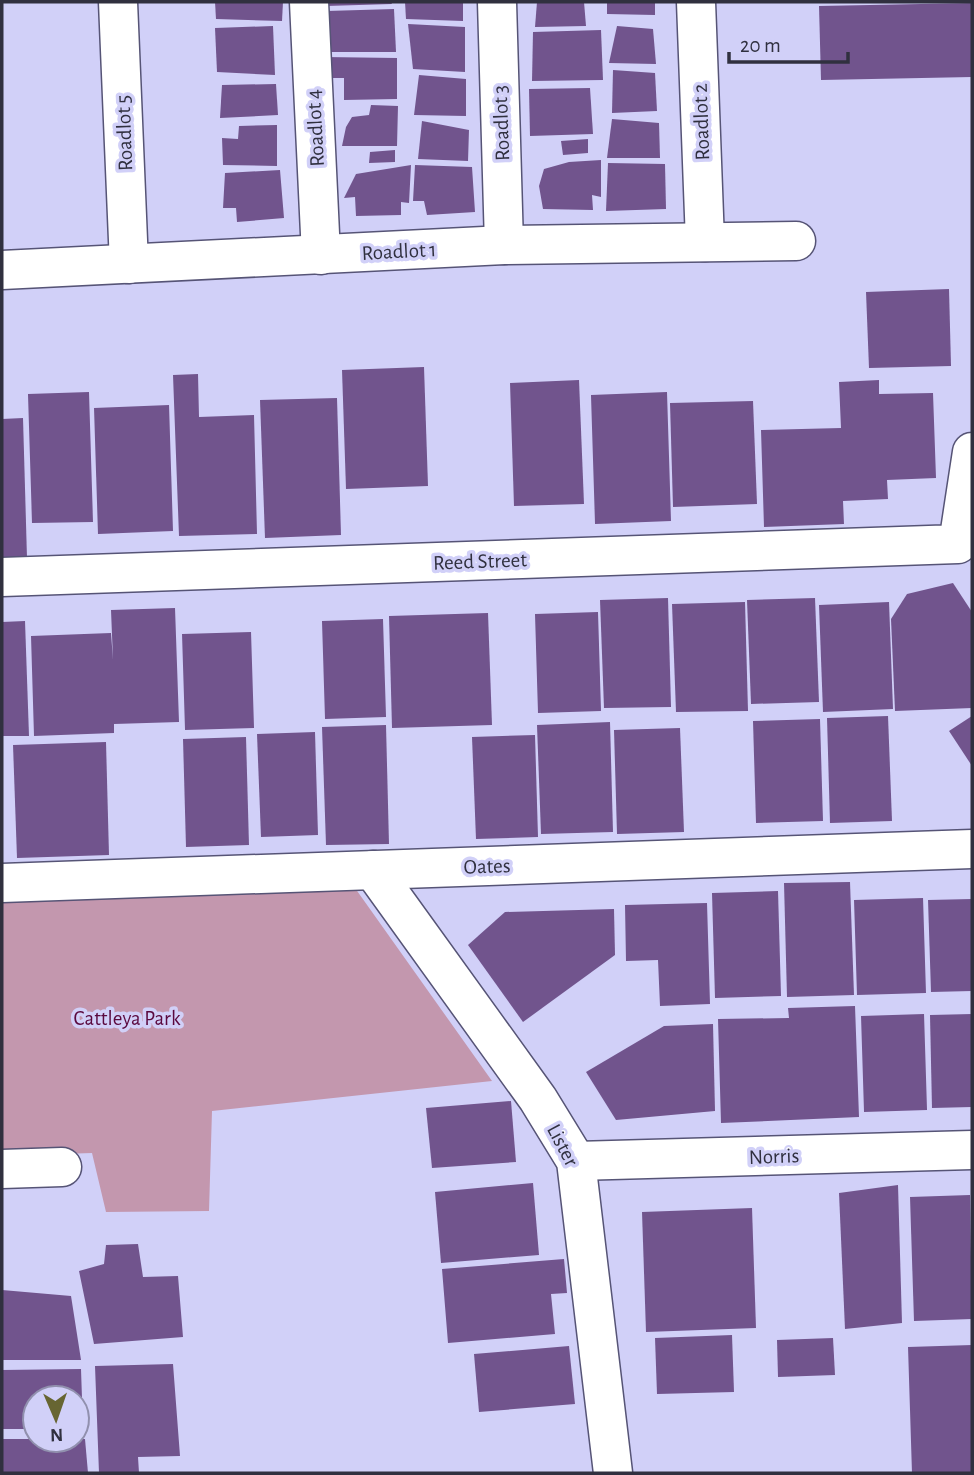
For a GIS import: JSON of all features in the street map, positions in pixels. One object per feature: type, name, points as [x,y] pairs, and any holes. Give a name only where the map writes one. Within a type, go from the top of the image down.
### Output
[{"type":"street","name":"Roadlot 5","points":[[118,2],[129,264]]},
{"type":"street","name":"Roadlot 4","points":[[309,2],[321,255]]},
{"type":"street","name":"Roadlot 3","points":[[497,2],[505,245]]},
{"type":"street","name":"Roadlot 2","points":[[696,2],[705,242]]},
{"type":"street","name":"Roadlot 1","points":[[2,270],[505,245],[796,241]]},
{"type":"street","points":[[965,547],[972,452]]},
{"type":"street","name":"Reed Street","points":[[2,577],[965,547]]},
{"type":"street","name":"Oates","points":[[2,883],[972,849]]},
{"type":"street","name":"Lister","points":[[373,870],[538,1099],[576,1161],[613,1473]]},
{"type":"street","name":"Norris","points":[[576,1161],[972,1150]]},
{"type":"street","points":[[2,1169],[62,1167]]},
{"type":"green space","name":"Cattleya Park","points":[[355,888],[492,1081],[212,1111],[209,1211],[106,1212],[92,1153],[2,1156],[2,897]]},
{"type":"building","points":[[215,2],[283,2],[282,21],[216,19]]},
{"type":"building","points":[[327,2],[391,2],[392,4],[326,6]]},
{"type":"building","points":[[405,2],[463,2],[463,21],[406,19]]},
{"type":"building","points":[[537,2],[584,2],[586,26],[535,27]]},
{"type":"building","points":[[607,2],[655,2],[655,15],[607,14]]},
{"type":"building","points":[[972,3],[972,77],[821,80],[819,6]]},
{"type":"building","points":[[394,9],[396,52],[327,52],[327,11]]},
{"type":"building","points":[[408,24],[465,27],[465,72],[413,69]]},
{"type":"building","points":[[273,26],[275,75],[217,72],[215,28]]},
{"type":"building","points":[[617,26],[653,29],[656,64],[609,63]]},
{"type":"building","points":[[601,30],[603,80],[532,81],[533,32]]},
{"type":"building","points":[[324,57],[397,58],[397,99],[344,100],[344,78],[323,78]]},
{"type":"building","points":[[613,70],[655,73],[657,111],[612,113]]},
{"type":"building","points":[[419,75],[466,79],[466,116],[414,115]]},
{"type":"building","points":[[276,84],[278,115],[220,118],[222,85]]},
{"type":"building","points":[[590,88],[593,134],[530,136],[529,89]]},
{"type":"building","points":[[371,105],[398,106],[397,146],[342,146],[346,127],[352,117],[369,115]]},
{"type":"building","points":[[612,119],[659,123],[660,158],[607,158]]},
{"type":"building","points":[[422,121],[469,130],[468,161],[418,159]]},
{"type":"building","points":[[277,125],[277,166],[223,165],[222,138],[238,139],[239,126]]},
{"type":"building","points":[[588,139],[588,153],[563,155],[561,141]]},
{"type":"building","points":[[395,150],[395,162],[369,163],[370,152]]},
{"type":"building","points":[[601,160],[601,197],[592,195],[593,210],[543,209],[539,186],[544,169],[569,162]]},
{"type":"building","points":[[608,163],[665,164],[666,209],[606,211]]},
{"type":"building","points":[[411,165],[409,203],[401,202],[401,215],[356,216],[355,197],[344,198],[356,174]]},
{"type":"building","points":[[415,165],[472,167],[475,212],[427,215],[424,201],[413,201]]},
{"type":"building","points":[[280,170],[284,218],[237,222],[236,208],[223,208],[225,173]]},
{"type":"building","points":[[949,289],[951,366],[869,368],[866,292]]},
{"type":"building","points":[[424,367],[428,486],[346,489],[342,370]]},
{"type":"building","points":[[198,374],[199,417],[254,415],[257,534],[179,536],[173,375]]},
{"type":"building","points":[[579,380],[584,504],[514,506],[510,383]]},
{"type":"building","points":[[879,380],[879,394],[933,393],[936,478],[887,480],[888,499],[843,501],[844,524],[764,527],[761,430],[841,428],[839,382]]},
{"type":"building","points":[[89,392],[93,522],[32,523],[28,394]]},
{"type":"building","points":[[667,392],[671,521],[595,524],[591,395]]},
{"type":"building","points":[[337,398],[341,535],[265,538],[260,400]]},
{"type":"building","points":[[753,401],[757,504],[673,507],[670,403]]},
{"type":"building","points":[[169,405],[173,531],[98,534],[94,408]]},
{"type":"building","points":[[23,418],[27,558],[2,559],[2,419]]},
{"type":"building","points":[[953,583],[972,612],[972,708],[895,711],[891,619],[907,594]]},
{"type":"building","points":[[668,598],[671,707],[604,708],[600,600]]},
{"type":"building","points":[[815,598],[819,702],[751,704],[747,600]]},
{"type":"building","points":[[745,602],[748,711],[676,712],[672,604]]},
{"type":"building","points":[[889,602],[893,709],[823,712],[819,605]]},
{"type":"building","points":[[175,608],[179,722],[114,724],[114,733],[34,736],[31,636],[111,633],[113,660],[111,610]]},
{"type":"building","points":[[598,612],[601,711],[538,713],[535,614]]},
{"type":"building","points":[[488,613],[492,725],[392,728],[389,616]]},
{"type":"building","points":[[383,619],[386,717],[325,719],[322,621]]},
{"type":"building","points":[[25,621],[29,736],[2,736],[2,622]]},
{"type":"building","points":[[251,632],[254,728],[185,730],[182,634]]},
{"type":"building","points":[[888,716],[892,821],[830,823],[827,718]]},
{"type":"building","points":[[972,716],[972,766],[949,731]]},
{"type":"building","points":[[820,719],[823,821],[756,823],[753,721]]},
{"type":"building","points":[[610,722],[613,832],[541,834],[537,725]]},
{"type":"building","points":[[386,725],[389,844],[326,845],[322,727]]},
{"type":"building","points":[[680,728],[684,832],[617,834],[614,730]]},
{"type":"building","points":[[315,732],[318,835],[261,837],[257,734]]},
{"type":"building","points":[[535,735],[538,837],[476,839],[472,737]]},
{"type":"building","points":[[246,737],[249,845],[186,847],[183,739]]},
{"type":"building","points":[[106,742],[109,855],[17,858],[13,745]]},
{"type":"building","points":[[850,882],[854,995],[787,997],[784,883]]},
{"type":"building","points":[[778,891],[781,996],[715,998],[712,893]]},
{"type":"building","points":[[923,898],[926,993],[857,995],[854,900]]},
{"type":"building","points":[[972,899],[972,991],[931,992],[928,900]]},
{"type":"building","points":[[707,903],[710,1004],[660,1006],[658,960],[626,961],[625,905]]},
{"type":"building","points":[[614,909],[615,955],[523,1022],[468,945],[505,912]]},
{"type":"building","points":[[855,1006],[859,1117],[721,1123],[718,1019],[789,1018],[788,1008]]},
{"type":"building","points":[[924,1014],[927,1110],[864,1112],[861,1016]]},
{"type":"building","points":[[972,1014],[972,1107],[932,1108],[930,1015]]},
{"type":"building","points":[[713,1024],[715,1111],[616,1120],[586,1072],[664,1026]]},
{"type":"building","points":[[511,1101],[516,1162],[432,1168],[426,1108]]},
{"type":"building","points":[[533,1183],[539,1255],[441,1263],[435,1192]]},
{"type":"building","points":[[898,1185],[902,1323],[845,1329],[839,1193]]},
{"type":"building","points":[[970,1195],[972,1319],[914,1321],[910,1197]]},
{"type":"building","points":[[752,1208],[756,1328],[646,1332],[642,1212]]},
{"type":"building","points":[[138,1244],[143,1277],[178,1276],[183,1337],[94,1344],[79,1271],[104,1264],[106,1245]]},
{"type":"building","points":[[564,1259],[567,1293],[551,1294],[555,1334],[448,1343],[442,1269]]},
{"type":"building","points":[[2,1290],[71,1296],[81,1360],[2,1360]]},
{"type":"building","points":[[732,1335],[734,1392],[657,1394],[655,1338]]},
{"type":"building","points":[[833,1338],[835,1375],[778,1377],[777,1340]]},
{"type":"building","points":[[972,1345],[972,1473],[912,1473],[908,1347]]},
{"type":"building","points":[[569,1346],[575,1404],[479,1412],[474,1354]]},
{"type":"building","points":[[173,1364],[180,1456],[138,1457],[139,1473],[99,1473],[95,1366]]},
{"type":"building","points":[[81,1369],[82,1384],[21,1384],[21,1429],[2,1429],[2,1370]]},
{"type":"building","points":[[2,1439],[21,1439],[21,1454],[86,1454],[88,1473],[2,1473]]}]
